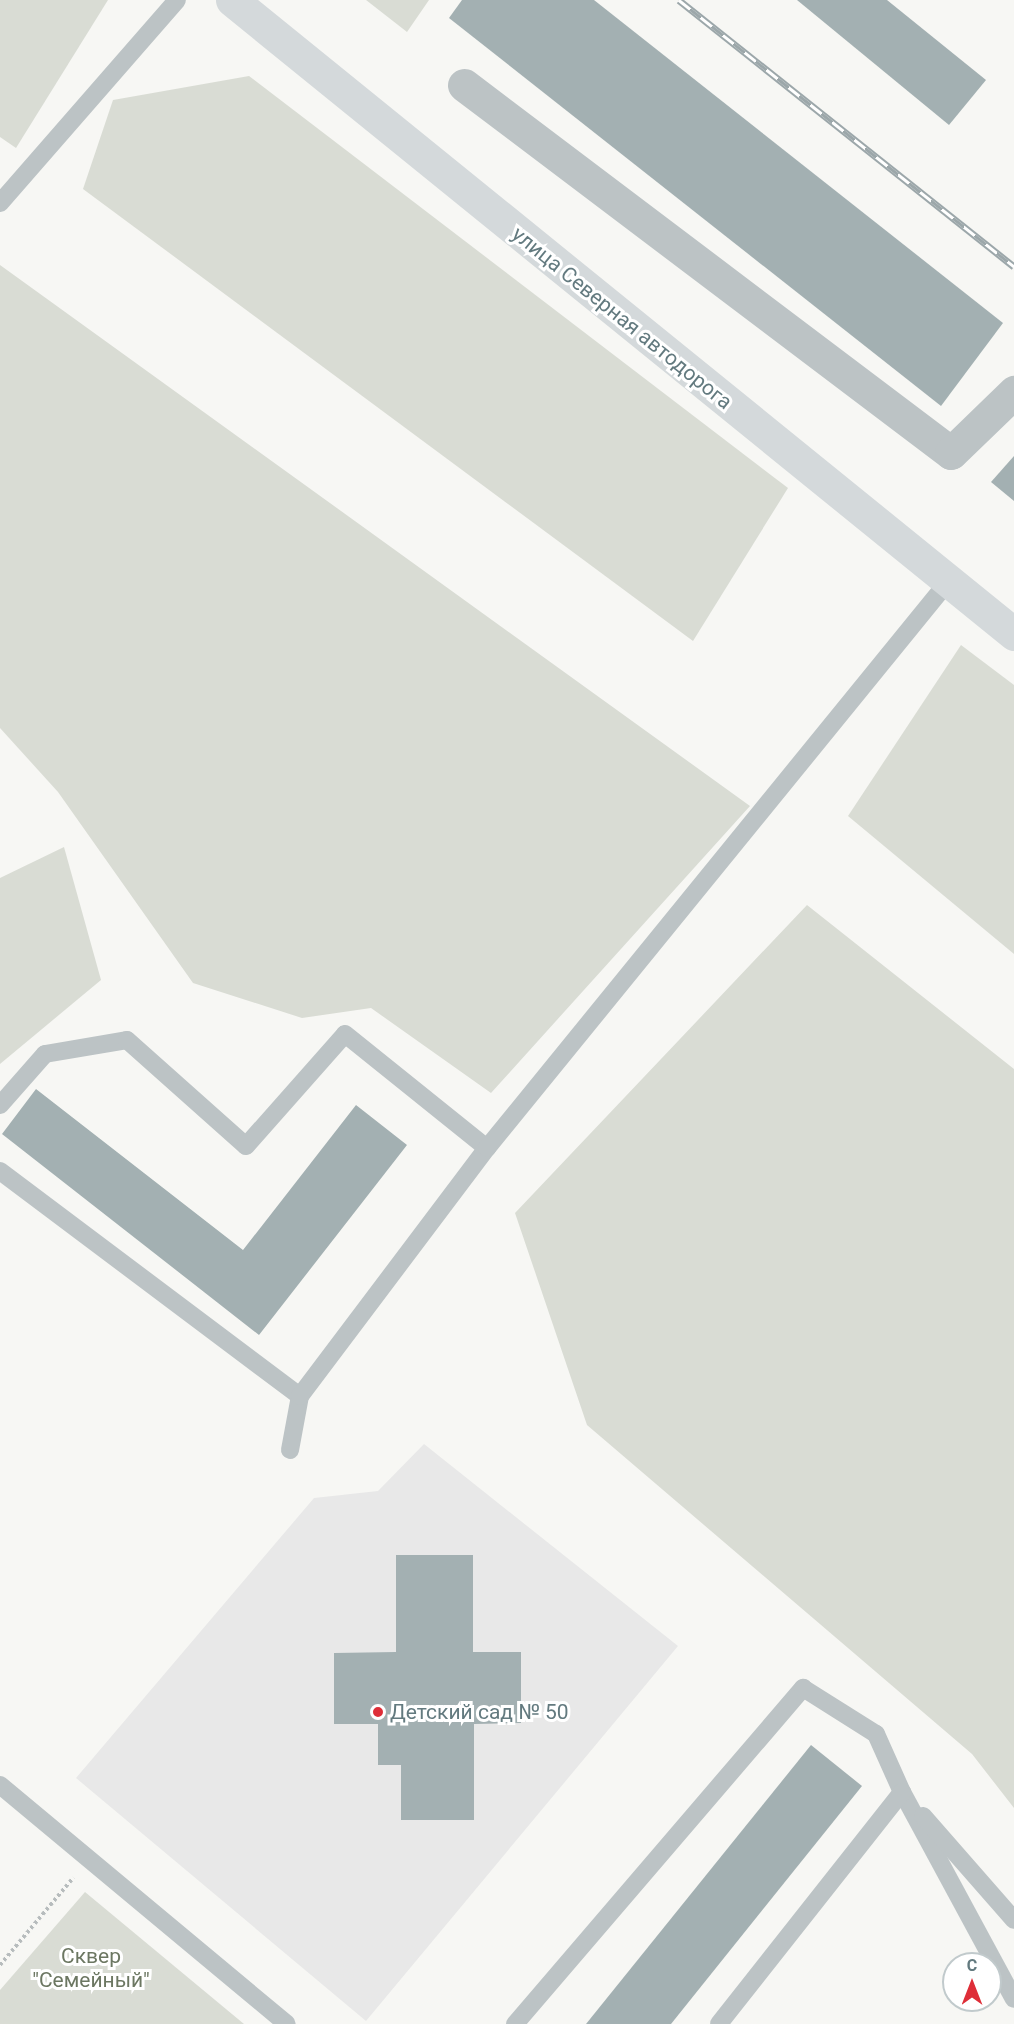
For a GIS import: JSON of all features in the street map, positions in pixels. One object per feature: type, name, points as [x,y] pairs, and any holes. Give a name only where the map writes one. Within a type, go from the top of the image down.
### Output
[{"type":"main road","name":"улица Северная автодорога","points":[[232,0],[947,583],[1014,634]]},
{"type":"street","points":[[464,84],[951,453],[1014,392]]},
{"type":"lane","points":[[0,203],[177,0]]},
{"type":"lane","points":[[290,1450],[300,1396],[488,1148],[947,583]]},
{"type":"lane","points":[[0,1105],[45,1054],[127,1040],[246,1146],[345,1034],[488,1148]]},
{"type":"lane","points":[[0,1171],[300,1396]]},
{"type":"lane","points":[[515,2024],[803,1688],[876,1734],[902,1792],[1014,1999]]},
{"type":"lane","points":[[0,1785],[276,2021]]},
{"type":"lane","points":[[902,1792],[1014,1920]]},
{"type":"lane","points":[[719,2024],[902,1792]]},
{"type":"path","points":[[0,1965],[90,1860]]},
{"type":"shaded area","name":"Детский сад № 50","points":[[424,1444],[678,1646],[366,2021],[76,1778],[314,1498],[378,1491]]},
{"type":"green space","points":[[0,0],[108,0],[16,148],[0,137]]},
{"type":"green space","points":[[366,0],[429,0],[407,32]]},
{"type":"green space","points":[[249,76],[788,488],[693,641],[83,189],[113,100]]},
{"type":"green space","points":[[0,265],[750,806],[491,1093],[371,1008],[302,1018],[193,983],[58,792],[0,728]]},
{"type":"green space","points":[[961,645],[1014,685],[1014,954],[848,816]]},
{"type":"green space","points":[[64,847],[101,980],[0,1064],[0,878]]},
{"type":"green space","points":[[807,905],[1014,1069],[1014,1808],[972,1754],[587,1425],[515,1213]]},
{"type":"green space","name":"Сквер \"Семейный\"","points":[[85,1892],[244,2024],[0,2024],[0,1990]]},
{"type":"building","points":[[462,0],[594,0],[1003,323],[941,406],[449,18]]},
{"type":"building","points":[[797,0],[887,0],[986,80],[949,125]]},
{"type":"building","points":[[1014,456],[1014,501],[991,482]]},
{"type":"building","points":[[36,1089],[243,1250],[356,1105],[407,1145],[259,1335],[2,1134]]},
{"type":"building","points":[[396,1555],[473,1555],[473,1652],[521,1652],[521,1723],[474,1724],[474,1820],[401,1820],[401,1765],[378,1765],[378,1724],[334,1724],[334,1653],[396,1652]]},
{"type":"building","points":[[811,1745],[862,1786],[671,2024],[586,2024]]},
{"type":"railway","points":[[679,0],[1014,266]]},
{"type":"place","name":"Детский сад № 50","points":[[378,1712]]}]
